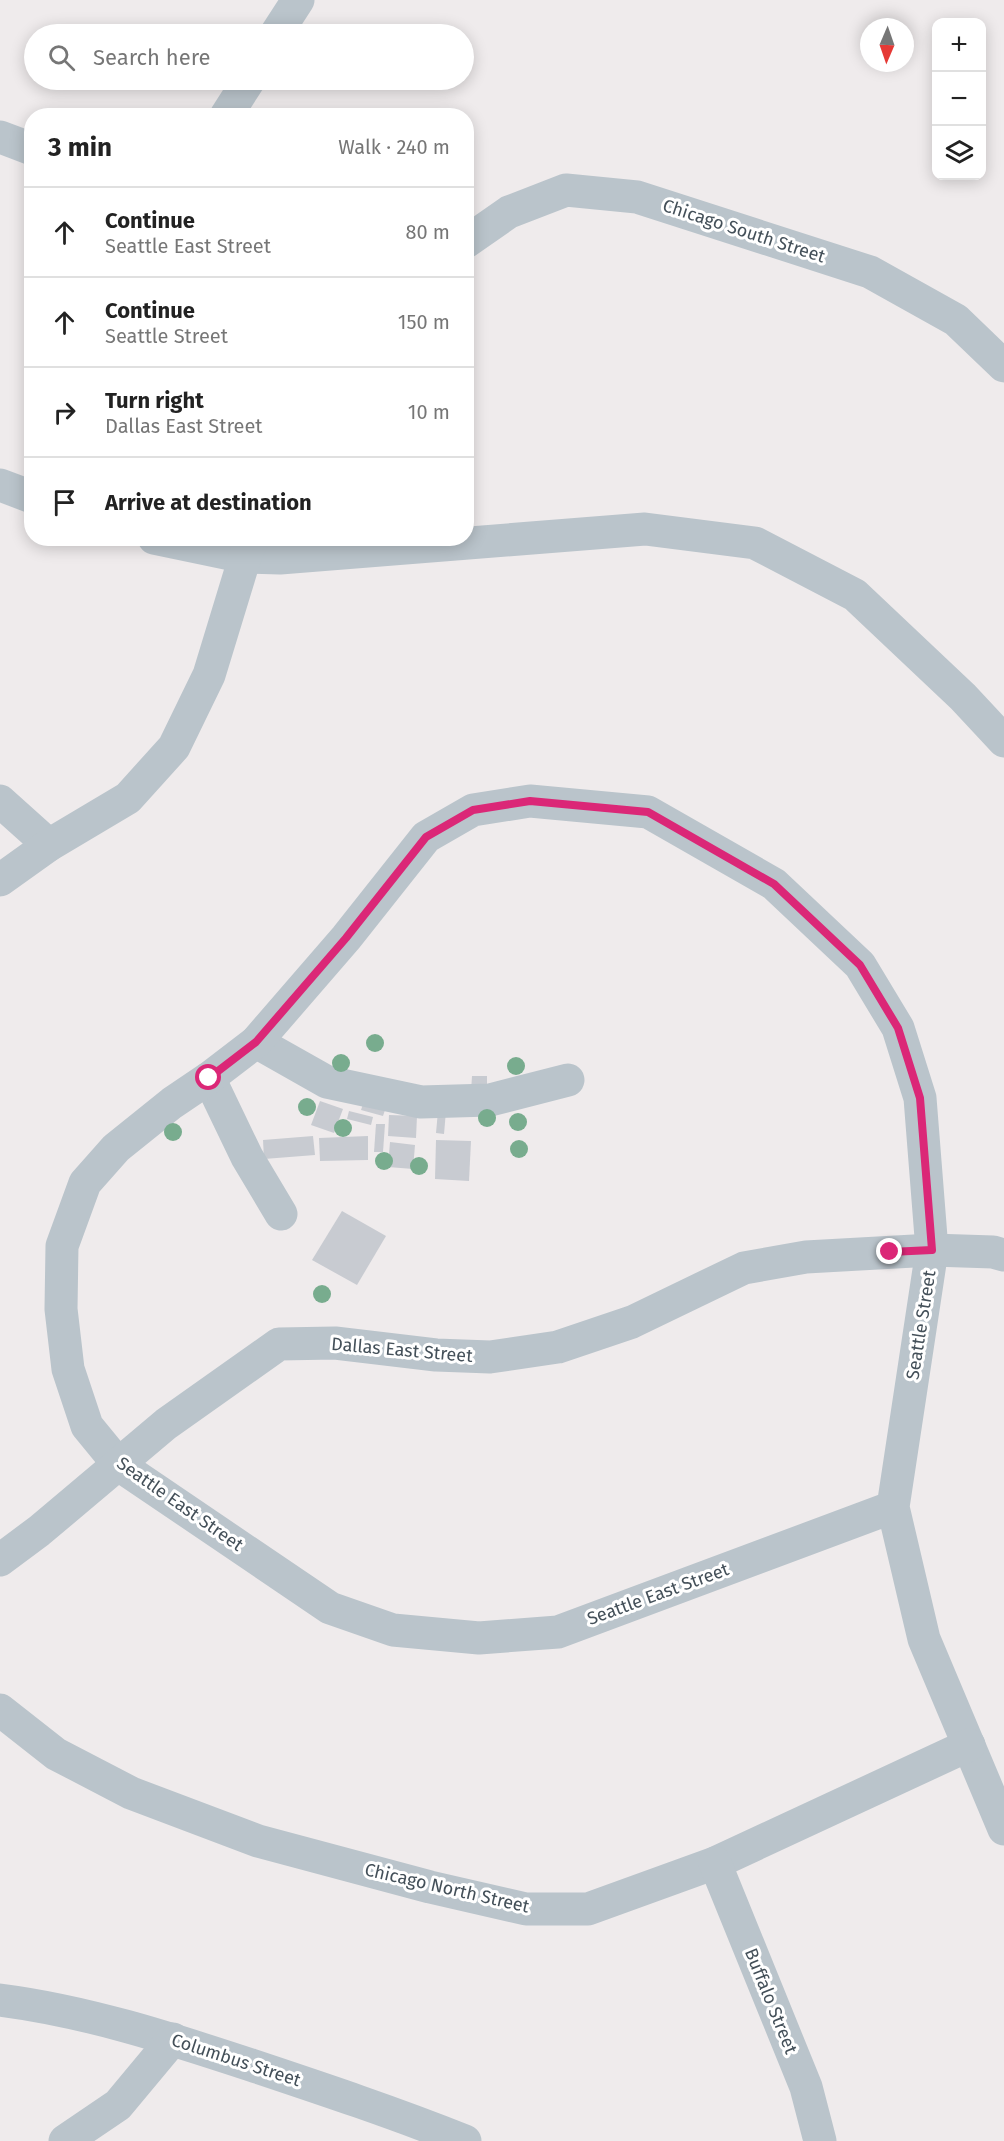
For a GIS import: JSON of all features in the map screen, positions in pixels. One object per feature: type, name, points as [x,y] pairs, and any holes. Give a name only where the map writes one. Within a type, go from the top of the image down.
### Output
[{"type":"street","points":[[282,24],[298,0]]},
{"type":"street","points":[[231,108],[243,90]]},
{"type":"street","points":[[0,137],[24,146]]},
{"type":"street","name":"Chicago South Street","points":[[474,236],[508,212],[566,190],[637,197],[870,272],[956,320],[1004,366]]},
{"type":"street","points":[[0,485],[24,494]]},
{"type":"street","points":[[474,543],[645,529],[755,543],[855,595],[963,697],[1004,741]]},
{"type":"street","points":[[230,546],[291,557],[430,546]]},
{"type":"street","points":[[0,880],[49,845],[128,798],[174,747],[209,675],[249,548]]},
{"type":"street","points":[[0,801],[49,845]]},
{"type":"street","name":"Seattle Street","points":[[473,810],[530,801],[648,812],[774,884],[860,965],[898,1028],[920,1098],[932,1250],[893,1507],[924,1639],[1004,1829]]},
{"type":"street","name":"Seattle East Street","points":[[473,810],[426,837],[346,938],[256,1042],[172,1103],[116,1148],[85,1183],[62,1246],[62,1310],[68,1370],[87,1426],[119,1465],[330,1608],[393,1630],[479,1638],[558,1632],[893,1507]]},
{"type":"street","points":[[256,1042],[327,1082],[421,1102],[490,1100],[568,1080]]},
{"type":"street","points":[[209,1078],[247,1157],[281,1214]]},
{"type":"street","name":"Dallas East Street","points":[[0,1560],[119,1465],[166,1424],[279,1344],[335,1342],[436,1355],[490,1357],[558,1347],[632,1322],[744,1268],[806,1257],[932,1250],[993,1252],[1004,1255]]},
{"type":"street","name":"Chicago North Street","points":[[0,1710],[56,1754],[122,1788],[258,1841],[430,1887],[526,1909],[588,1909],[715,1863],[969,1745]]},
{"type":"street","name":"Buffalo Street","points":[[715,1863],[806,2087],[820,2141]]},
{"type":"street","name":"Columbus Street","points":[[0,2000],[41,2005],[173,2039],[390,2111],[465,2141]]},
{"type":"street","points":[[65,2141],[118,2105],[173,2039]]},
{"type":"building","points":[[472,1076],[487,1076],[487,1093],[471,1093]]},
{"type":"building","points":[[320,1101],[343,1109],[334,1133],[311,1125]]},
{"type":"building","points":[[363,1104],[385,1110],[383,1116],[361,1110]]},
{"type":"building","points":[[349,1111],[373,1117],[371,1125],[347,1119]]},
{"type":"building","points":[[438,1111],[446,1111],[444,1134],[436,1133]]},
{"type":"building","points":[[389,1115],[417,1116],[416,1138],[388,1136]]},
{"type":"building","points":[[376,1124],[385,1124],[383,1152],[374,1152]]},
{"type":"building","points":[[313,1136],[315,1155],[264,1159],[263,1140]]},
{"type":"building","points":[[368,1136],[368,1160],[320,1161],[319,1138]]},
{"type":"building","points":[[436,1140],[471,1141],[469,1181],[435,1179]]},
{"type":"building","points":[[390,1142],[415,1145],[413,1169],[388,1167]]},
{"type":"building","points":[[342,1211],[386,1236],[357,1285],[312,1260]]},
{"type":"route","points":[[209,1078],[256,1042],[346,938],[426,837],[473,810],[530,801],[648,812],[774,884],[860,965],[898,1028],[920,1098],[932,1250],[890,1252]]}]
